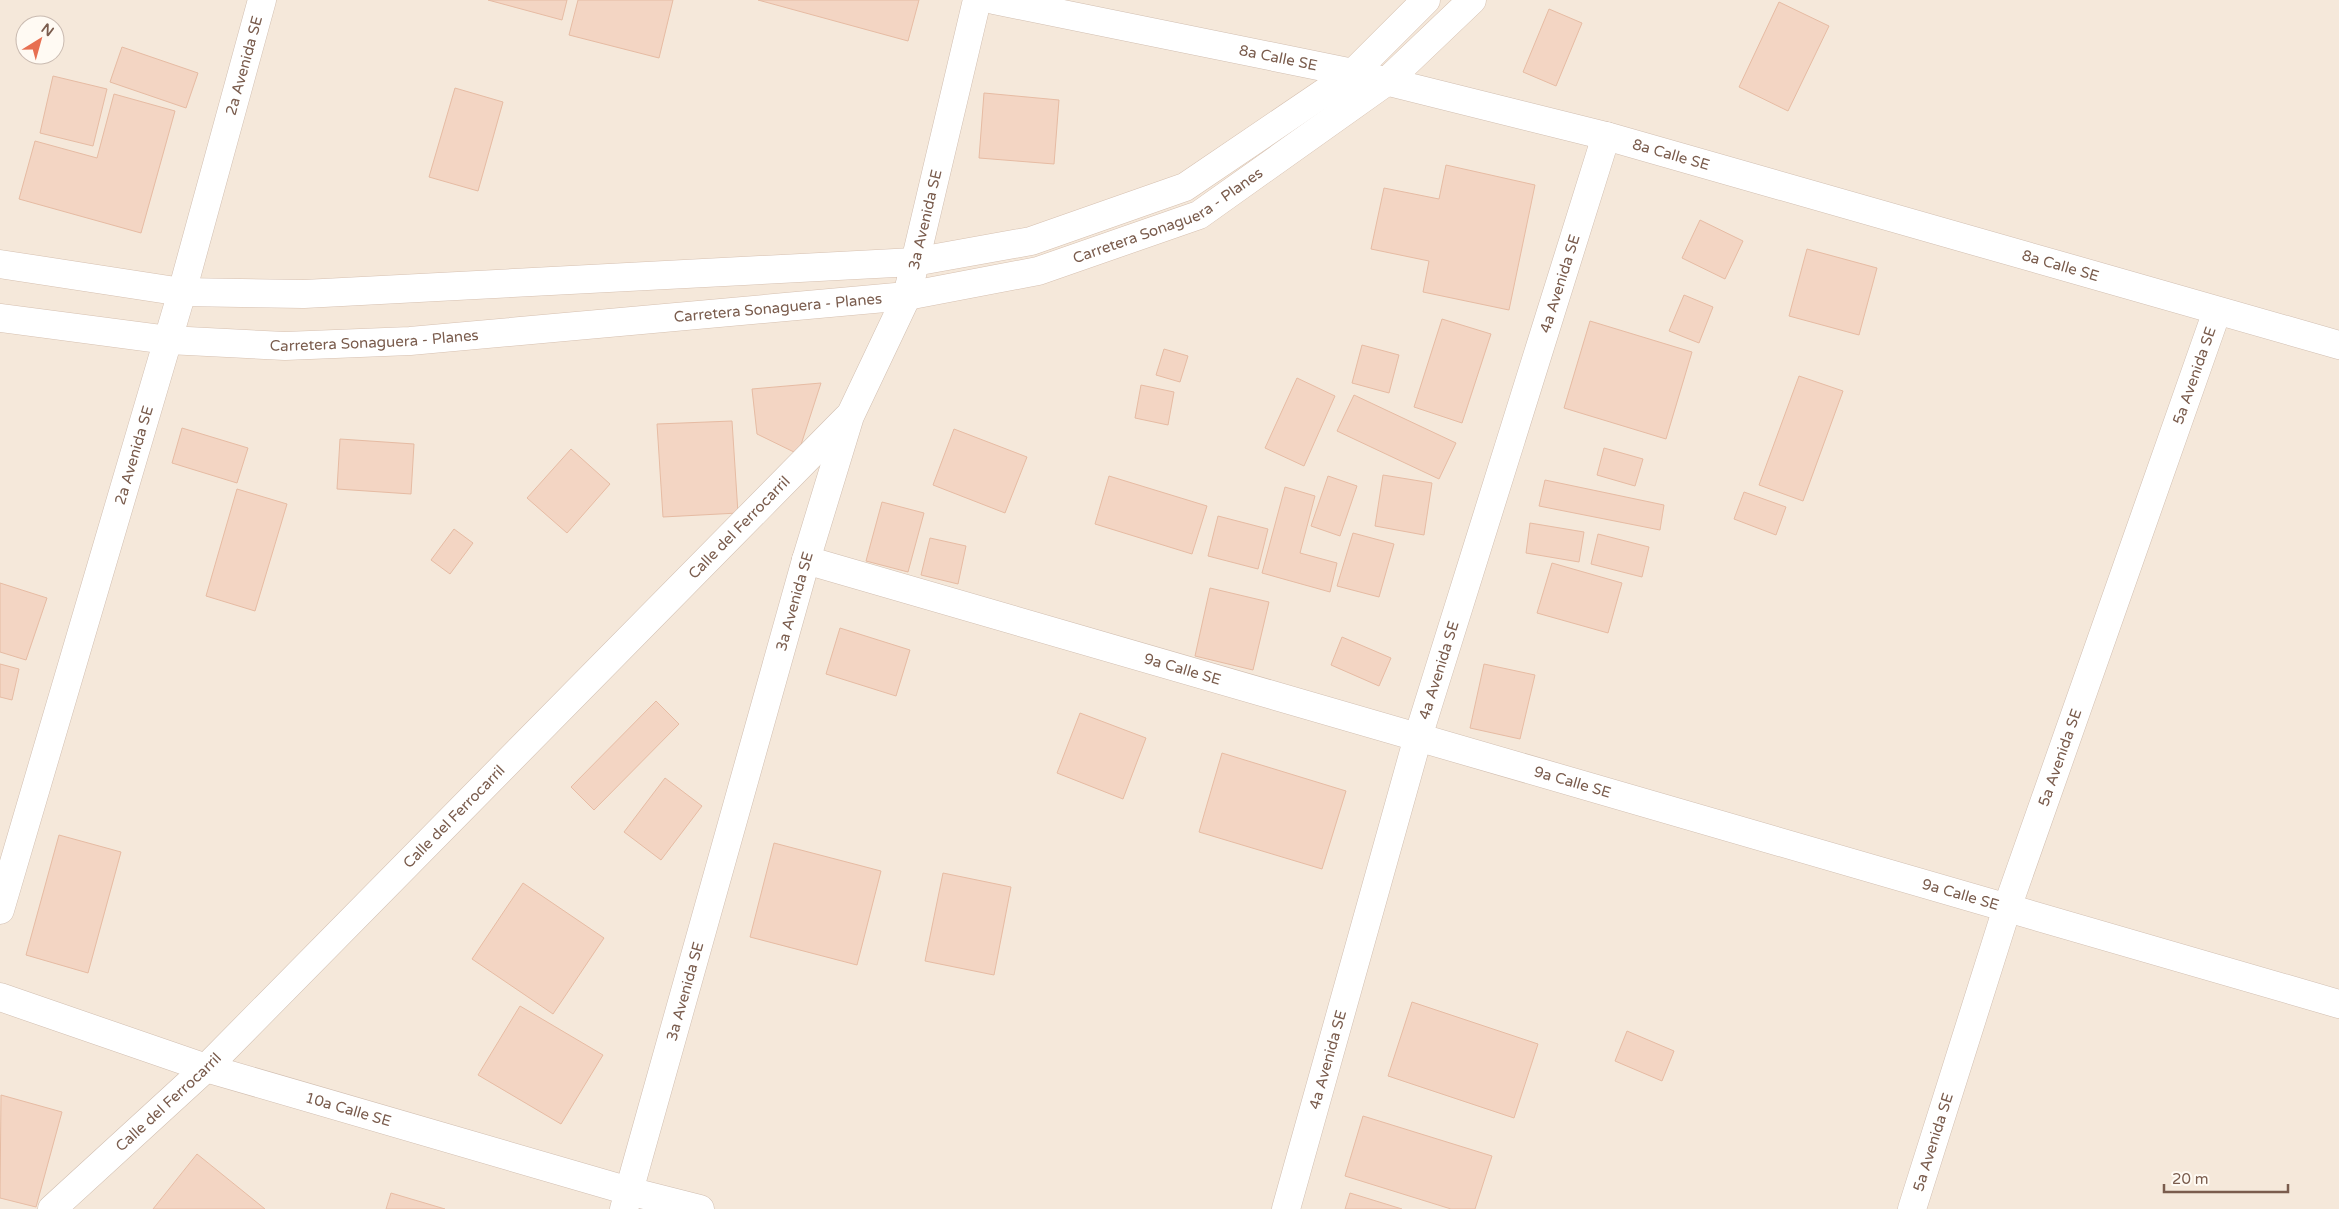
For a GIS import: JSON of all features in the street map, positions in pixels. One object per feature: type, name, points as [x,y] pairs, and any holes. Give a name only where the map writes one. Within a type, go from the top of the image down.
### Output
[{"type":"street","name":"2a Avenida SE","points":[[0,910],[182,292],[262,0]]},
{"type":"street","name":"3a Avenida SE","points":[[626,1200],[806,560],[850,416],[907,296],[977,0]]},
{"type":"street","name":"8a Calle SE","points":[[994,0],[1353,73],[1606,136],[2339,345]]},
{"type":"street","name":"Carretera Sonaguera - Planes","points":[[0,264],[182,292],[304,294],[914,262],[1030,241],[1185,187],[1353,73],[1426,0]]},
{"type":"street","name":"Carretera Sonaguera - Planes","points":[[0,318],[168,340],[285,346],[410,341],[907,296],[1038,271],[1199,215],[1386,82],[1472,0]]},
{"type":"street","name":"4a Avenida SE","points":[[1286,1209],[1418,737],[1606,136]]},
{"type":"street","name":"5a Avenida SE","points":[[1912,1209],[2007,908],[2217,311]]},
{"type":"street","name":"Calle del Ferrocarril","points":[[52,1209],[206,1068],[850,416]]},
{"type":"street","name":"9a Calle SE","points":[[806,560],[2339,1004]]},
{"type":"street","name":"10a Calle SE","points":[[0,997],[206,1068],[626,1200],[700,1209]]},
{"type":"shaded area","points":[[0,0],[2339,0],[2339,1209],[0,1209]]},
{"type":"building","points":[[488,0],[567,0],[562,20]]},
{"type":"building","points":[[578,0],[673,0],[659,58],[569,35]]},
{"type":"building","points":[[758,0],[919,0],[908,41]]},
{"type":"building","points":[[1779,2],[1829,26],[1788,111],[1739,87]]},
{"type":"building","points":[[1549,9],[1582,23],[1556,86],[1523,72]]},
{"type":"building","points":[[122,47],[198,73],[186,108],[110,82]]},
{"type":"building","points":[[53,76],[107,89],[93,146],[40,133]]},
{"type":"building","points":[[455,88],[503,102],[478,191],[429,177]]},
{"type":"building","points":[[984,93],[1059,100],[1054,164],[979,158]]},
{"type":"building","points":[[114,94],[175,111],[141,233],[19,199],[35,141],[97,158]]},
{"type":"building","points":[[1446,165],[1535,185],[1509,310],[1423,292],[1429,261],[1371,249],[1384,188],[1439,199]]},
{"type":"building","points":[[1700,220],[1743,241],[1725,279],[1682,258]]},
{"type":"building","points":[[1807,249],[1877,268],[1859,335],[1789,316]]},
{"type":"building","points":[[1684,295],[1713,307],[1699,343],[1669,331]]},
{"type":"building","points":[[1442,319],[1491,334],[1462,423],[1414,407]]},
{"type":"building","points":[[1590,321],[1692,352],[1666,439],[1564,408]]},
{"type":"building","points":[[1362,345],[1399,355],[1389,393],[1352,383]]},
{"type":"building","points":[[1164,349],[1188,356],[1180,382],[1156,375]]},
{"type":"building","points":[[1799,376],[1843,391],[1803,501],[1759,485]]},
{"type":"building","points":[[1297,378],[1335,396],[1304,466],[1265,448]]},
{"type":"building","points":[[821,383],[798,454],[757,434],[752,389]]},
{"type":"building","points":[[1141,385],[1174,392],[1168,425],[1135,418]]},
{"type":"building","points":[[1354,395],[1456,443],[1439,479],[1337,431]]},
{"type":"building","points":[[732,421],[738,513],[663,517],[657,424]]},
{"type":"building","points":[[182,428],[248,448],[237,483],[172,463]]},
{"type":"building","points":[[954,429],[1027,457],[1005,513],[933,485]]},
{"type":"building","points":[[340,439],[414,444],[411,494],[337,489]]},
{"type":"building","points":[[1604,448],[1643,459],[1635,486],[1597,475]]},
{"type":"building","points":[[571,449],[610,484],[567,533],[527,498]]},
{"type":"building","points":[[1383,475],[1432,483],[1424,535],[1375,526]]},
{"type":"building","points":[[1109,476],[1207,506],[1192,554],[1095,524]]},
{"type":"building","points":[[1328,476],[1357,486],[1340,536],[1311,526]]},
{"type":"building","points":[[1545,480],[1664,505],[1660,530],[1539,506]]},
{"type":"building","points":[[1285,487],[1315,496],[1300,553],[1337,563],[1330,592],[1262,573]]},
{"type":"building","points":[[237,489],[287,504],[255,611],[206,596]]},
{"type":"building","points":[[1744,492],[1786,507],[1776,535],[1734,519]]},
{"type":"building","points":[[882,502],[924,513],[908,572],[866,561]]},
{"type":"building","points":[[1218,516],[1268,529],[1258,569],[1208,556]]},
{"type":"building","points":[[1530,523],[1584,532],[1579,562],[1526,553]]},
{"type":"building","points":[[454,529],[473,543],[450,574],[431,560]]},
{"type":"building","points":[[1353,533],[1394,544],[1379,597],[1337,586]]},
{"type":"building","points":[[1598,534],[1649,547],[1642,577],[1591,564]]},
{"type":"building","points":[[930,538],[966,546],[958,584],[921,575]]},
{"type":"building","points":[[1552,563],[1622,583],[1608,633],[1537,613]]},
{"type":"building","points":[[0,583],[47,598],[26,660],[0,652]]},
{"type":"building","points":[[1210,588],[1269,602],[1253,670],[1195,656]]},
{"type":"building","points":[[840,628],[910,650],[896,696],[826,674]]},
{"type":"building","points":[[1342,637],[1391,658],[1379,686],[1331,665]]},
{"type":"building","points":[[0,664],[19,669],[12,700],[0,697]]},
{"type":"building","points":[[1484,664],[1535,675],[1520,739],[1470,728]]},
{"type":"building","points":[[656,701],[679,724],[594,810],[571,787]]},
{"type":"building","points":[[1080,713],[1146,738],[1123,799],[1057,773]]},
{"type":"building","points":[[1222,753],[1346,791],[1322,869],[1199,832]]},
{"type":"building","points":[[665,778],[702,806],[661,860],[624,832]]},
{"type":"building","points":[[59,835],[121,852],[88,973],[26,955]]},
{"type":"building","points":[[774,843],[881,871],[857,965],[750,937]]},
{"type":"building","points":[[943,873],[1011,887],[994,975],[925,961]]},
{"type":"building","points":[[523,883],[604,938],[553,1014],[472,959]]},
{"type":"building","points":[[1412,1002],[1538,1044],[1514,1118],[1388,1076]]},
{"type":"building","points":[[520,1006],[603,1055],[561,1124],[478,1075]]},
{"type":"building","points":[[1627,1031],[1674,1051],[1662,1081],[1615,1061]]},
{"type":"building","points":[[1,1095],[62,1112],[36,1207],[0,1198]]},
{"type":"building","points":[[1363,1116],[1492,1156],[1475,1209],[1451,1209],[1345,1176]]},
{"type":"building","points":[[197,1154],[265,1209],[153,1209]]},
{"type":"building","points":[[391,1193],[445,1209],[386,1209]]},
{"type":"building","points":[[1350,1193],[1402,1209],[1345,1209]]}]
